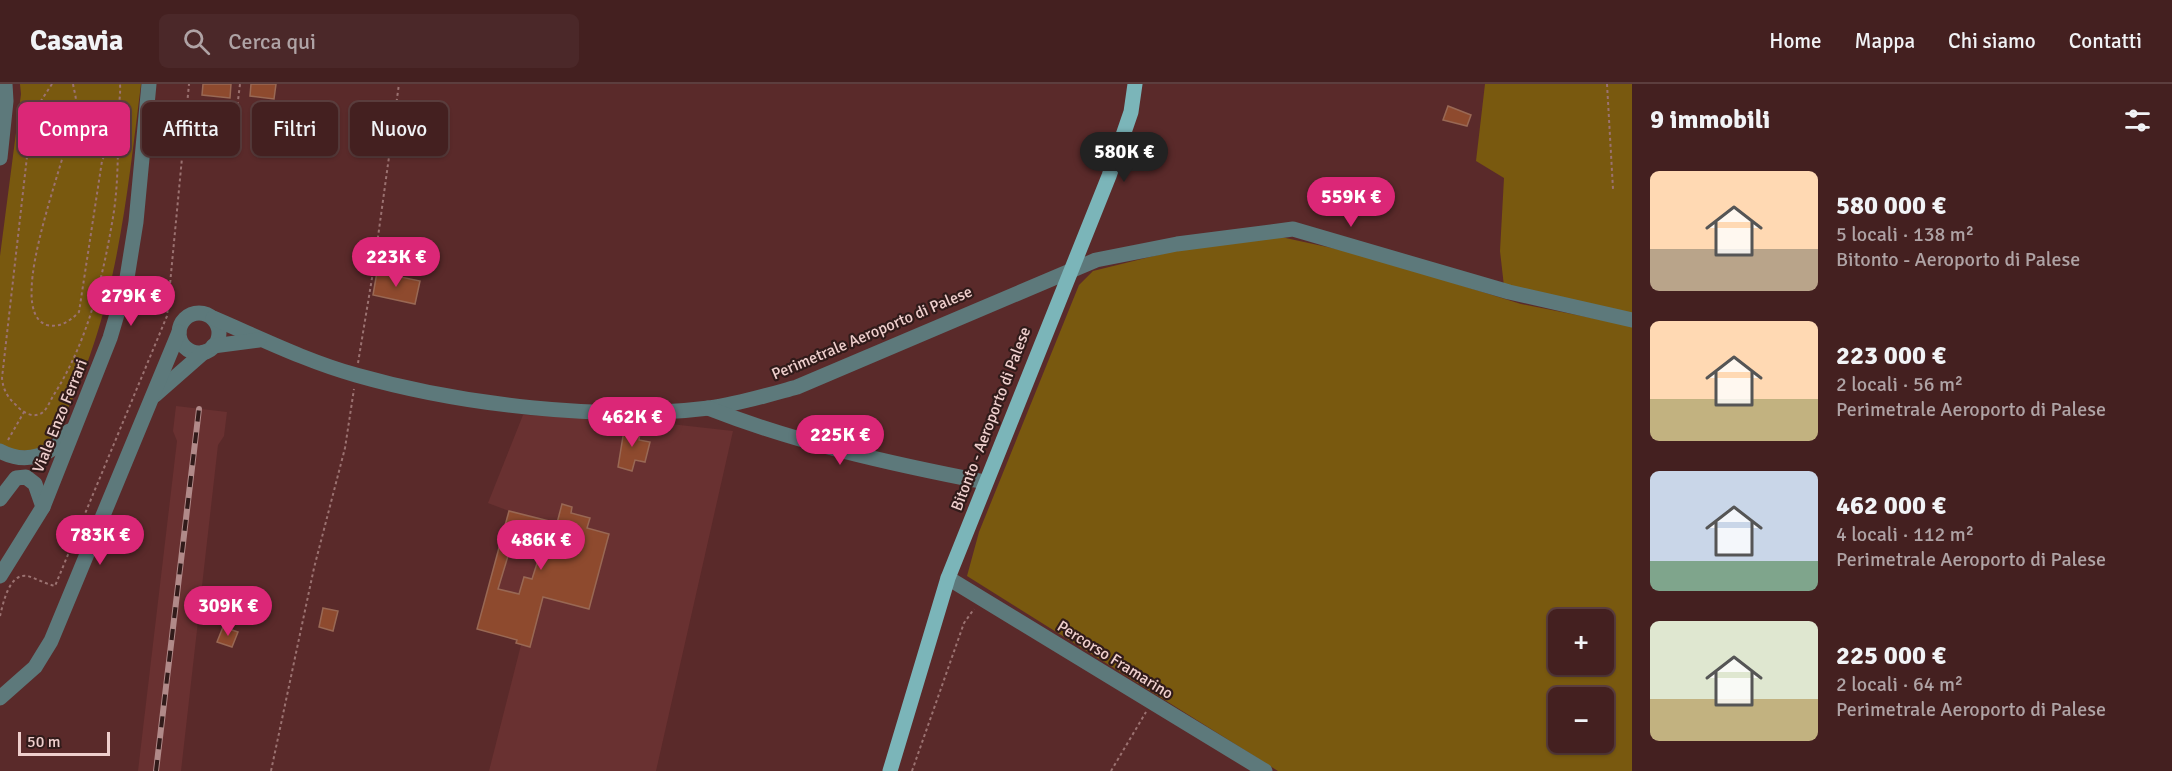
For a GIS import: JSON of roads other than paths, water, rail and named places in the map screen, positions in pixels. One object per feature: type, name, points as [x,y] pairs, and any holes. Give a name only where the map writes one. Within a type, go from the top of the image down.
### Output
[{"type":"main road","name":"Bitonto - Aeroporto di Palese","points":[[890,771],[948,578],[1109,176],[1131,112],[1135,84]]},
{"type":"street","points":[[0,95],[3,84]]},
{"type":"street","points":[[0,158],[6,101],[3,84]]},
{"type":"street","name":"Viale Enzo Ferrari","points":[[21,543],[43,507],[82,413],[110,338],[126,284],[136,222],[149,84]]},
{"type":"street","name":"Perimetrale Aeroporto di Palese","points":[[213,318],[259,340],[356,375],[487,401],[543,407],[648,411],[708,408],[752,400],[797,387],[1070,269],[1096,260],[1177,244],[1293,229],[1509,292],[1632,320]]},
{"type":"street","points":[[0,698],[35,667],[51,641],[183,321],[192,314],[202,313],[213,318],[219,335],[209,349],[165,383],[151,400]]},
{"type":"street","points":[[179,332],[187,349],[209,349]]},
{"type":"street","name":"Perimetrale Aeroporto di Palese","points":[[209,349],[259,340]]},
{"type":"street","points":[[708,408],[776,432],[888,462],[985,482]]},
{"type":"street","points":[[3,448],[19,459],[31,458],[54,449],[82,413]]},
{"type":"street","points":[[0,499],[16,478],[26,477],[35,484],[43,507]]},
{"type":"street","points":[[0,569],[21,543]]},
{"type":"street","points":[[0,576],[21,543]]},
{"type":"street","name":"Percorso Framarino","points":[[948,578],[1265,771]]},
{"type":"railway","points":[[156,771],[199,409]]}]
